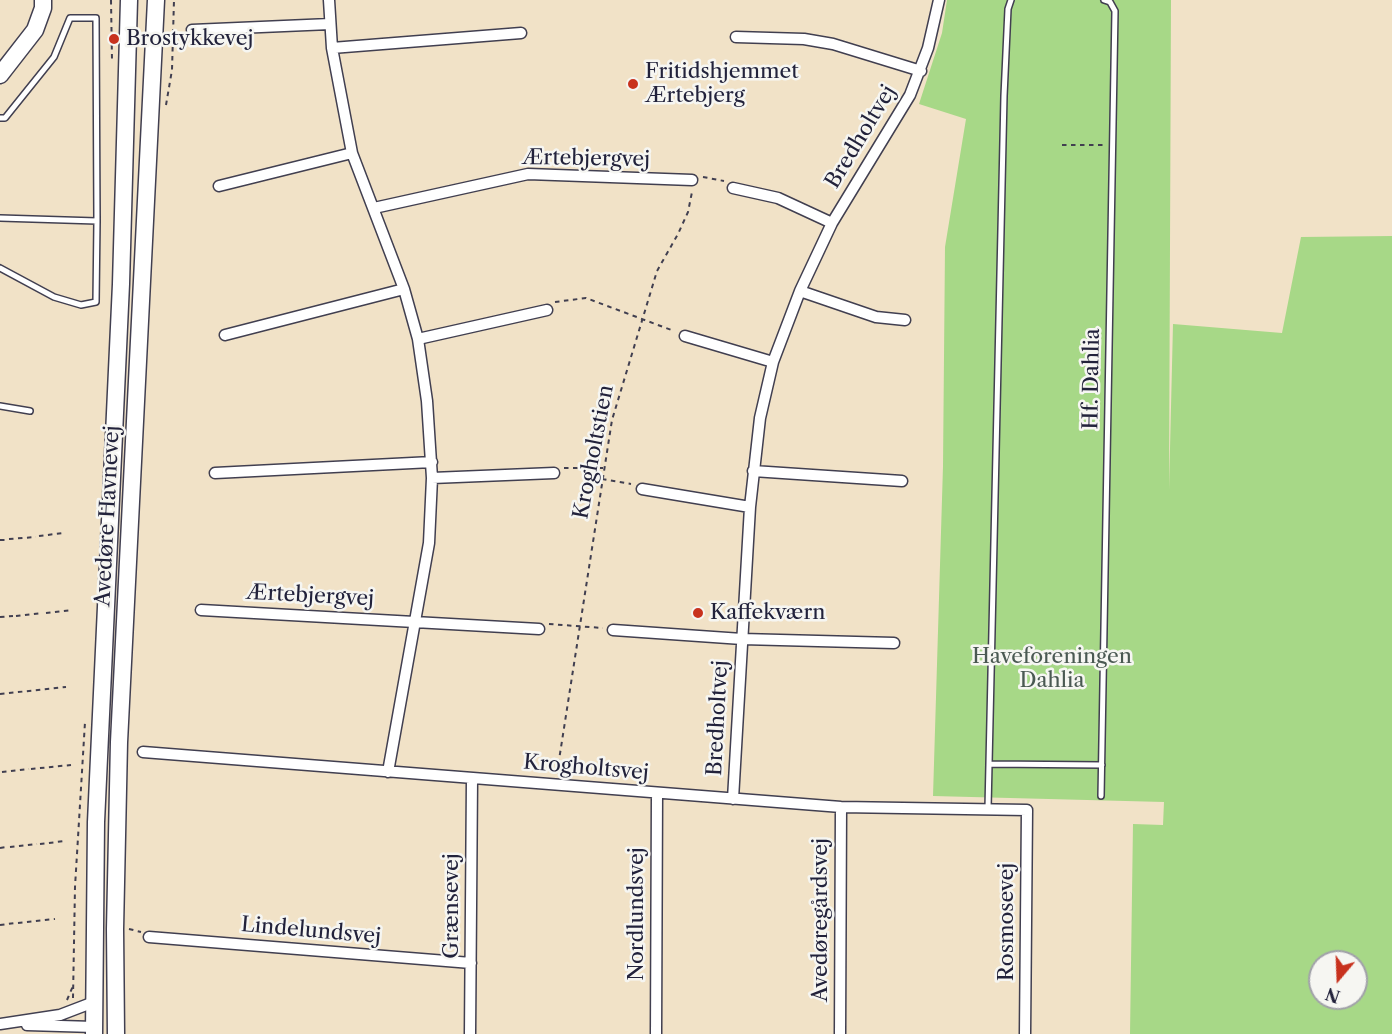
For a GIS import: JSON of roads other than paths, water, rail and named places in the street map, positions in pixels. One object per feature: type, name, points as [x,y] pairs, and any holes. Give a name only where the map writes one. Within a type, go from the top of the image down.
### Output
[{"type":"street","points":[[0,75],[35,30],[43,8],[43,0]]},
{"type":"street","name":"Avedøre Havnevej","points":[[94,1031],[96,822],[121,284],[129,0]]},
{"type":"street","name":"Avedøre Havnevej","points":[[116,1034],[115,929],[119,742],[156,0]]},
{"type":"street","points":[[329,0],[332,48],[352,153],[404,289],[418,339],[427,401],[432,462],[429,543],[387,772]]},
{"type":"street","name":"Bredholtvej","points":[[733,799],[753,471],[760,418],[773,362],[800,291],[832,223],[898,117],[921,70],[935,25],[939,0]]},
{"type":"street","points":[[192,30],[330,24]]},
{"type":"street","points":[[332,48],[521,33]]},
{"type":"street","name":"Bredholtvej","points":[[736,37],[804,39],[833,44],[921,70]]},
{"type":"street","points":[[219,186],[352,153]]},
{"type":"street","name":"Ærtebjergvej","points":[[374,208],[528,174],[692,180]]},
{"type":"street","points":[[733,188],[778,198],[832,223]]},
{"type":"street","points":[[225,335],[404,289]]},
{"type":"street","points":[[800,291],[876,317],[905,320]]},
{"type":"street","points":[[418,339],[547,310]]},
{"type":"street","points":[[685,336],[773,362]]},
{"type":"street","points":[[215,473],[432,462]]},
{"type":"street","points":[[753,471],[902,481]]},
{"type":"street","points":[[432,478],[554,473]]},
{"type":"street","points":[[642,489],[750,507]]},
{"type":"street","name":"Ærtebjergvej","points":[[201,610],[539,630]]},
{"type":"street","name":"Bredholtvej","points":[[613,630],[742,639],[894,643]]},
{"type":"street","name":"Krogholtsvej","points":[[143,752],[841,807],[1027,810]]},
{"type":"street","name":"Grænsevej","points":[[470,1034],[472,779]]},
{"type":"street","name":"Nordlundsvej","points":[[656,1034],[657,793]]},
{"type":"street","name":"Avedøregårdsvej","points":[[840,1034],[841,807]]},
{"type":"street","name":"Rosmosevej","points":[[1025,1034],[1027,810]]},
{"type":"street","name":"Lindelundsvej","points":[[149,937],[471,963]]},
{"type":"street","points":[[2,1024],[60,1015],[94,1002]]},
{"type":"street","points":[[2,1024],[94,1031]]},
{"type":"lane","points":[[988,808],[1004,96],[1008,9],[1011,0]]},
{"type":"lane","name":"Hf. Dahlia","points":[[1101,796],[1115,11],[1110,3],[1104,0]]},
{"type":"lane","points":[[0,118],[5,118],[54,57],[70,18],[96,18],[96,302],[81,304],[54,297],[0,268]]},
{"type":"lane","points":[[0,218],[97,221]]},
{"type":"lane","points":[[0,406],[30,411]]},
{"type":"lane","points":[[990,764],[1102,765]]},
{"type":"place","name":"Brostykkevej","points":[[114,39]]},
{"type":"place","name":"Fritidshjemmet Ærtebjerg","points":[[633,84]]},
{"type":"place","name":"Kaffekværn","points":[[698,613]]},
{"type":"park label","name":"Haveforeningen Dahlia","points":[[1052,669]]}]
